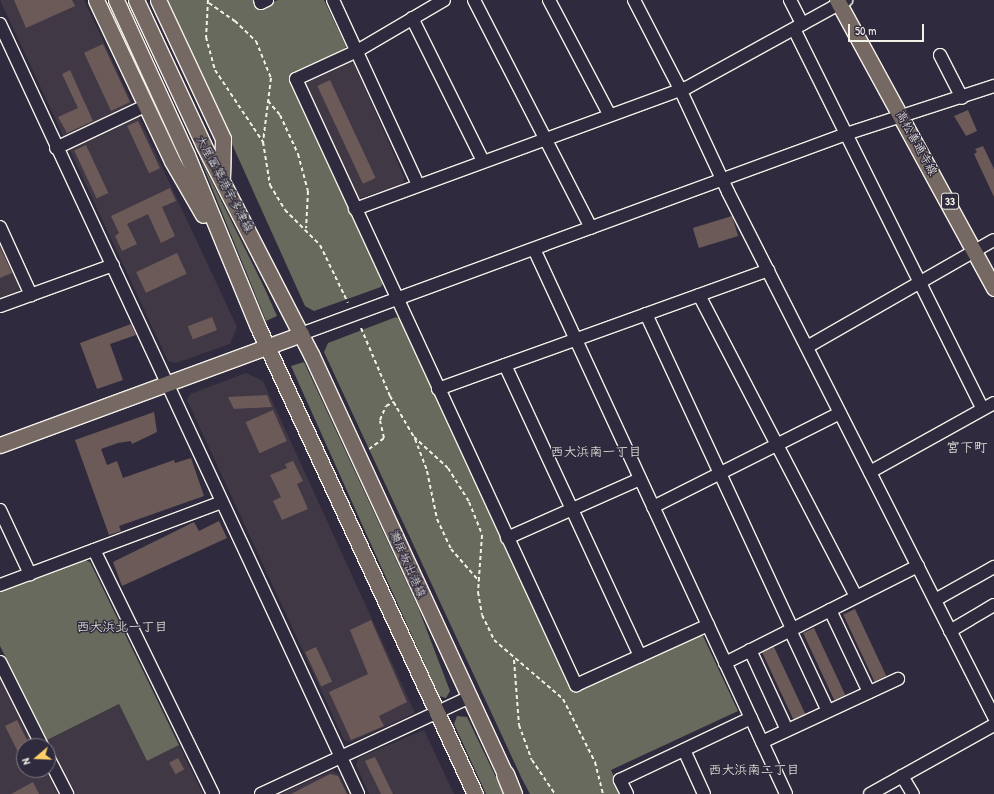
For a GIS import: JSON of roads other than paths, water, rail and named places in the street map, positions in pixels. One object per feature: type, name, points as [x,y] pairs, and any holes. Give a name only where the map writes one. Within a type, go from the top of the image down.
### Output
[{"type":"highway","points":[[505,774],[513,794]]},
{"type":"main road","points":[[96,0],[172,161],[230,261]]},
{"type":"main road","name":"大屋冨築港宇多津線","points":[[136,0],[222,179],[301,334]]},
{"type":"main road","points":[[158,0],[223,139],[222,179]]},
{"type":"main road","name":"高松善通寺線","points":[[841,1],[994,288]]},
{"type":"main road","name":"大屋冨築港宇多津線","points":[[118,4],[187,155],[230,261],[268,347]]},
{"type":"main road","points":[[0,445],[301,334]]},
{"type":"main road","name":"瀬居坂出港線","points":[[301,334],[468,698],[505,774]]},
{"type":"main road","points":[[268,347],[476,794]]},
{"type":"street","points":[[260,0],[261,3],[267,0]]},
{"type":"street","points":[[333,0],[418,185]]},
{"type":"street","points":[[444,0],[356,51],[296,79],[396,300],[576,685],[708,625]]},
{"type":"street","points":[[474,0],[547,137],[591,228]]},
{"type":"street","points":[[549,0],[610,114]]},
{"type":"street","points":[[635,0],[680,88],[768,270],[994,716]]},
{"type":"street","points":[[790,0],[798,27],[846,134],[982,408]]},
{"type":"street","points":[[355,209],[680,88],[798,27],[841,1]]},
{"type":"street","points":[[412,18],[483,161]]},
{"type":"street","points":[[0,24],[56,148],[113,265],[358,794]]},
{"type":"street","points":[[940,55],[962,98]]},
{"type":"street","points":[[301,334],[846,134],[962,98],[994,86]]},
{"type":"street","points":[[56,148],[145,106]]},
{"type":"street","points":[[0,227],[32,295]]},
{"type":"street","points":[[807,347],[994,240]]},
{"type":"street","points":[[534,249],[786,794]]},
{"type":"street","points":[[0,306],[113,265]]},
{"type":"street","points":[[438,389],[768,270]]},
{"type":"street","points":[[699,295],[856,597]]},
{"type":"street","points":[[646,314],[828,711]]},
{"type":"street","points":[[505,365],[640,656]]},
{"type":"street","points":[[870,472],[982,408],[994,403]]},
{"type":"street","points":[[653,507],[840,413]]},
{"type":"street","points":[[507,538],[640,479]]},
{"type":"street","points":[[0,585],[222,502]]},
{"type":"street","points":[[0,510],[30,574]]},
{"type":"street","points":[[94,550],[213,794]]},
{"type":"street","points":[[725,663],[918,566]]},
{"type":"street","points":[[935,600],[994,566]]},
{"type":"street","points":[[950,631],[994,606]]},
{"type":"street","points":[[830,610],[870,692]]},
{"type":"street","points":[[750,650],[787,730]]},
{"type":"street","points":[[0,662],[38,738]]},
{"type":"street","points":[[762,742],[898,679]]},
{"type":"street","points":[[261,794],[468,698]]},
{"type":"street","points":[[627,794],[620,780],[751,718]]},
{"type":"street","points":[[870,794],[994,724]]},
{"type":"street","points":[[684,750],[704,794]]},
{"type":"street","points":[[56,773],[67,794]]},
{"type":"street","points":[[902,776],[913,794]]},
{"type":"district","name":"宮下町","points":[[967,447]]},
{"type":"district","name":"西大浜南一丁目","points":[[596,451]]},
{"type":"district","name":"西大浜北一丁目","points":[[122,626]]},
{"type":"district","name":"西大浜南二丁目","points":[[754,769]]}]
